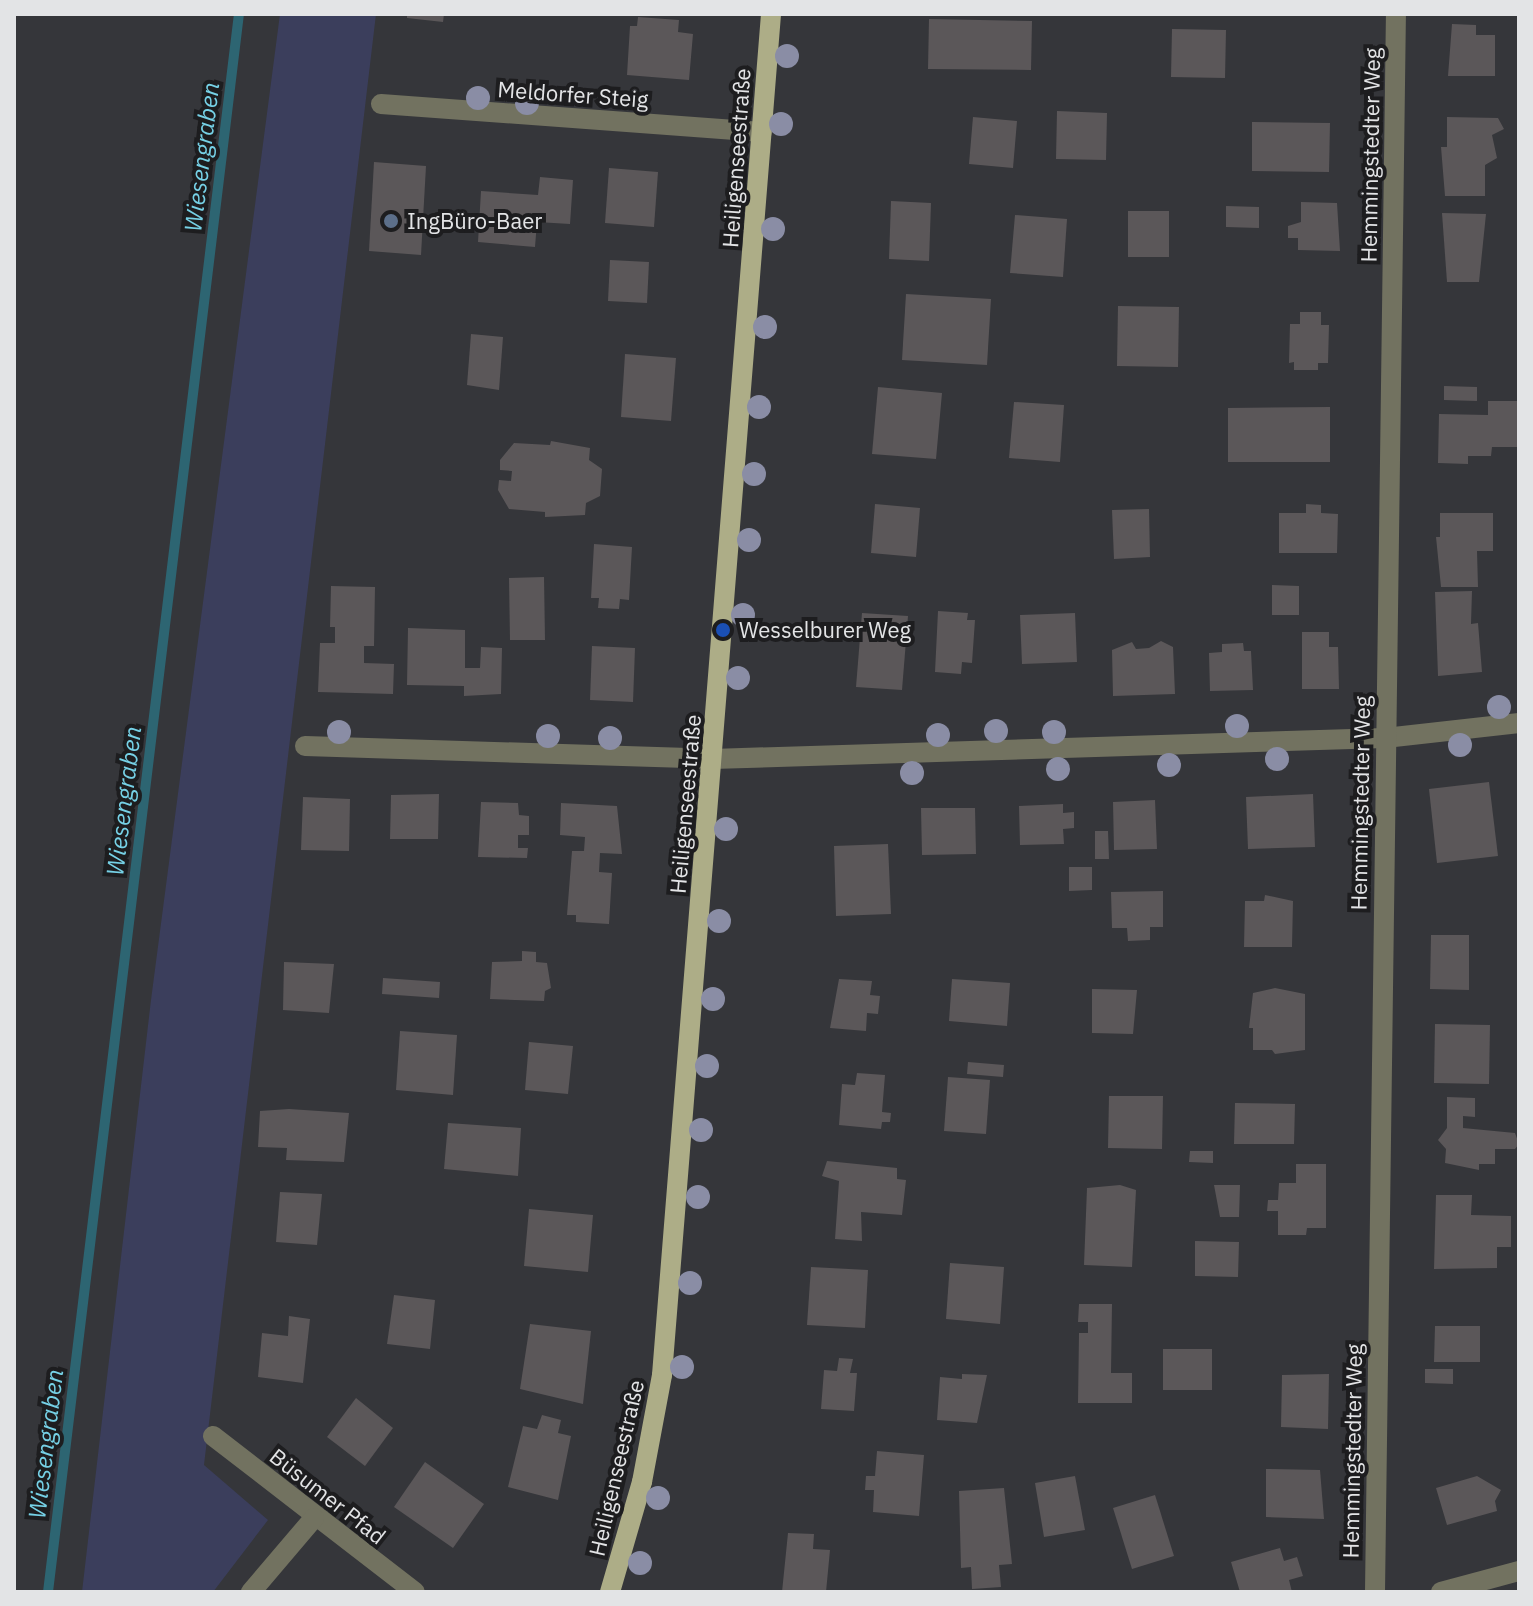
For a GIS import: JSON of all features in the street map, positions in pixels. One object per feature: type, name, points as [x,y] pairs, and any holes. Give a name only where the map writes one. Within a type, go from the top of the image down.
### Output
[{"type":"main road","name":"Heiligenseestraße","points":[[610,1592],[642,1482],[662,1375],[771,14]]},
{"type":"street","name":"Hemmingstedter Weg","points":[[1375,1592],[1396,14]]},
{"type":"street","name":"Meldorfer Steig","points":[[381,104],[762,132]]},
{"type":"street","points":[[305,746],[712,759],[1385,738],[1519,723]]},
{"type":"street","name":"Büsumer Pfad","points":[[213,1436],[314,1518],[415,1592]]},
{"type":"street","points":[[251,1592],[314,1518]]},
{"type":"street","points":[[1441,1592],[1519,1571]]},
{"type":"shaded area","points":[[280,14],[376,14],[204,1465],[268,1520],[213,1592],[82,1592],[151,1000]]},
{"type":"building","points":[[407,14],[444,14],[443,22],[407,18]]},
{"type":"building","points":[[638,17],[679,20],[678,32],[693,34],[689,80],[627,75],[630,26],[637,26]]},
{"type":"building","points":[[929,19],[1032,21],[1031,70],[928,69]]},
{"type":"building","points":[[1452,24],[1476,25],[1476,35],[1495,35],[1495,76],[1448,76]]},
{"type":"building","points":[[1172,29],[1226,30],[1225,78],[1171,77]]},
{"type":"building","points":[[1057,111],[1107,113],[1106,160],[1056,159]]},
{"type":"building","points":[[973,117],[1017,121],[1013,168],[969,164]]},
{"type":"building","points":[[1447,117],[1498,118],[1504,129],[1492,135],[1497,158],[1485,165],[1485,196],[1445,196],[1441,147],[1447,147]]},
{"type":"building","points":[[1252,122],[1330,123],[1329,172],[1252,171]]},
{"type":"building","points":[[374,162],[426,166],[421,255],[369,251]]},
{"type":"building","points":[[609,168],[658,172],[654,227],[605,223]]},
{"type":"building","points":[[540,177],[573,180],[570,224],[537,222],[535,247],[478,242],[481,191],[538,195]]},
{"type":"building","points":[[891,201],[931,203],[929,261],[889,259]]},
{"type":"building","points":[[1301,202],[1337,203],[1340,251],[1298,250],[1298,238],[1288,238],[1288,226],[1301,222]]},
{"type":"building","points":[[1226,206],[1259,207],[1259,228],[1226,227]]},
{"type":"building","points":[[1128,211],[1169,211],[1169,257],[1128,257]]},
{"type":"building","points":[[1442,213],[1486,214],[1479,282],[1447,282]]},
{"type":"building","points":[[1015,215],[1067,219],[1063,277],[1010,273]]},
{"type":"building","points":[[610,260],[649,262],[647,303],[608,301]]},
{"type":"building","points":[[906,294],[991,299],[987,365],[902,360]]},
{"type":"building","points":[[1118,306],[1179,307],[1178,367],[1117,366]]},
{"type":"building","points":[[1300,312],[1321,312],[1321,325],[1329,325],[1328,363],[1318,363],[1318,370],[1294,370],[1294,362],[1289,363],[1290,324],[1300,324]]},
{"type":"building","points":[[471,334],[503,337],[499,390],[467,385]]},
{"type":"building","points":[[625,354],[676,358],[671,421],[621,417]]},
{"type":"building","points":[[1444,386],[1477,387],[1477,401],[1444,400]]},
{"type":"building","points":[[878,387],[942,393],[936,459],[872,454]]},
{"type":"building","points":[[1488,401],[1519,401],[1519,447],[1492,447],[1491,456],[1468,456],[1468,464],[1438,463],[1439,414],[1488,415]]},
{"type":"building","points":[[1014,402],[1064,405],[1060,462],[1009,458]]},
{"type":"building","points":[[1330,407],[1330,462],[1228,462],[1228,408]]},
{"type":"building","points":[[551,441],[590,448],[589,460],[602,469],[600,496],[586,503],[585,515],[545,517],[545,512],[509,509],[498,490],[499,480],[511,481],[512,471],[500,470],[500,460],[514,443],[550,445]]},
{"type":"building","points":[[875,504],[920,508],[916,557],[871,553]]},
{"type":"building","points":[[1306,504],[1321,505],[1321,513],[1338,514],[1337,553],[1279,553],[1279,513],[1306,513]]},
{"type":"building","points":[[1149,509],[1150,557],[1114,559],[1112,510]]},
{"type":"building","points":[[1440,513],[1493,513],[1493,551],[1477,551],[1478,587],[1441,587],[1436,537],[1440,537]]},
{"type":"building","points":[[594,544],[632,547],[629,600],[620,599],[619,609],[598,608],[599,598],[591,598]]},
{"type":"building","points":[[544,577],[545,640],[510,640],[509,578]]},
{"type":"building","points":[[1272,585],[1299,586],[1299,615],[1272,615]]},
{"type":"building","points":[[331,586],[375,587],[374,646],[364,646],[364,663],[394,664],[393,694],[318,692],[320,643],[335,643],[335,627],[330,627]]},
{"type":"building","points":[[1472,591],[1471,624],[1478,623],[1482,672],[1438,676],[1435,592]]},
{"type":"building","points":[[938,611],[968,613],[967,620],[975,620],[972,663],[962,662],[961,674],[935,672]]},
{"type":"building","points":[[862,613],[908,616],[902,690],[856,687]]},
{"type":"building","points":[[1075,613],[1077,662],[1022,664],[1020,615]]},
{"type":"building","points":[[408,628],[465,630],[465,668],[480,668],[481,647],[502,648],[501,694],[464,696],[464,686],[407,685]]},
{"type":"building","points":[[1302,632],[1329,632],[1329,647],[1338,647],[1339,689],[1302,689]]},
{"type":"building","points":[[1161,641],[1173,647],[1175,694],[1113,696],[1112,650],[1132,642],[1136,649],[1149,648]]},
{"type":"building","points":[[1243,643],[1244,651],[1251,651],[1253,690],[1210,691],[1209,653],[1222,652],[1222,644]]},
{"type":"building","points":[[592,646],[635,648],[633,702],[590,700]]},
{"type":"building","points":[[1489,782],[1498,856],[1437,863],[1429,789]]},
{"type":"building","points":[[439,794],[438,839],[390,839],[391,795]]},
{"type":"building","points":[[1313,794],[1315,847],[1248,849],[1246,797]]},
{"type":"building","points":[[303,797],[350,799],[349,851],[301,850]]},
{"type":"building","points":[[1155,800],[1157,849],[1114,850],[1113,802]]},
{"type":"building","points":[[481,802],[518,803],[519,815],[529,816],[529,835],[518,835],[518,848],[528,848],[527,858],[478,857]]},
{"type":"building","points":[[561,803],[617,806],[622,854],[600,853],[599,872],[612,873],[609,924],[576,922],[576,915],[567,915],[572,851],[584,851],[585,837],[560,835]]},
{"type":"building","points":[[1063,804],[1063,813],[1074,812],[1074,828],[1063,829],[1064,844],[1020,845],[1019,806]]},
{"type":"building","points":[[921,808],[975,808],[976,854],[922,855]]},
{"type":"building","points":[[1095,831],[1108,831],[1109,859],[1095,859]]},
{"type":"building","points":[[888,844],[891,914],[836,916],[834,846]]},
{"type":"building","points":[[1069,867],[1092,867],[1092,890],[1069,891]]},
{"type":"building","points":[[1163,891],[1163,927],[1150,927],[1150,940],[1128,941],[1127,928],[1112,928],[1111,892]]},
{"type":"building","points":[[1265,895],[1293,901],[1292,947],[1244,947],[1245,901],[1264,901]]},
{"type":"building","points":[[1431,935],[1469,935],[1469,990],[1430,989]]},
{"type":"building","points":[[522,951],[536,952],[536,962],[547,963],[551,988],[545,991],[544,1001],[490,999],[492,962],[522,961]]},
{"type":"building","points":[[284,962],[334,964],[329,1013],[283,1010]]},
{"type":"building","points":[[383,978],[440,982],[439,998],[382,994]]},
{"type":"building","points":[[839,979],[872,981],[870,995],[880,996],[878,1014],[867,1013],[866,1031],[830,1028]]},
{"type":"building","points":[[952,979],[1010,983],[1007,1026],[949,1021]]},
{"type":"building","points":[[1275,988],[1305,994],[1305,1050],[1275,1054],[1272,1050],[1253,1050],[1253,1028],[1249,1028],[1253,993]]},
{"type":"building","points":[[1092,989],[1137,990],[1133,1034],[1092,1033]]},
{"type":"building","points":[[1435,1024],[1490,1025],[1489,1084],[1434,1083]]},
{"type":"building","points":[[400,1031],[457,1035],[453,1095],[396,1090]]},
{"type":"building","points":[[529,1042],[573,1046],[568,1094],[525,1090]]},
{"type":"building","points":[[968,1062],[1004,1065],[1003,1077],[967,1074]]},
{"type":"building","points":[[857,1073],[885,1075],[882,1112],[891,1113],[890,1122],[882,1122],[881,1129],[839,1125],[842,1084],[855,1085]]},
{"type":"building","points":[[948,1077],[990,1080],[986,1134],[944,1131]]},
{"type":"building","points":[[1109,1096],[1163,1096],[1162,1149],[1108,1148]]},
{"type":"building","points":[[1447,1097],[1475,1098],[1475,1117],[1463,1116],[1463,1128],[1515,1133],[1519,1144],[1515,1149],[1495,1149],[1495,1164],[1479,1164],[1479,1170],[1445,1163],[1446,1149],[1438,1140],[1447,1128]]},
{"type":"building","points":[[1235,1103],[1295,1104],[1294,1144],[1234,1144]]},
{"type":"building","points":[[289,1109],[349,1113],[344,1162],[286,1160],[287,1148],[258,1147],[260,1111]]},
{"type":"building","points":[[448,1123],[521,1128],[518,1176],[444,1169]]},
{"type":"building","points":[[1190,1151],[1213,1151],[1213,1163],[1189,1162]]},
{"type":"building","points":[[827,1161],[897,1168],[897,1179],[906,1180],[902,1215],[861,1212],[862,1241],[835,1239],[839,1181],[822,1176]]},
{"type":"building","points":[[1296,1164],[1326,1164],[1326,1228],[1307,1228],[1306,1235],[1278,1235],[1278,1211],[1267,1211],[1268,1200],[1278,1200],[1279,1183],[1296,1183]]},
{"type":"building","points":[[1120,1185],[1136,1190],[1132,1267],[1084,1265],[1087,1188]]},
{"type":"building","points":[[1214,1185],[1240,1185],[1239,1217],[1220,1217]]},
{"type":"building","points":[[280,1192],[322,1194],[317,1245],[276,1242]]},
{"type":"building","points":[[1436,1195],[1472,1195],[1471,1215],[1511,1216],[1511,1247],[1497,1247],[1497,1268],[1434,1269]]},
{"type":"building","points":[[529,1209],[593,1215],[588,1272],[524,1266]]},
{"type":"building","points":[[1195,1241],[1239,1242],[1238,1277],[1195,1276]]},
{"type":"building","points":[[950,1263],[1004,1267],[1000,1324],[946,1319]]},
{"type":"building","points":[[811,1267],[868,1270],[865,1328],[807,1325]]},
{"type":"building","points":[[394,1295],[435,1300],[430,1349],[387,1344]]},
{"type":"building","points":[[1079,1304],[1112,1304],[1111,1373],[1132,1373],[1132,1403],[1078,1403],[1079,1333],[1088,1333],[1088,1322],[1078,1322]]},
{"type":"building","points":[[289,1316],[310,1319],[303,1383],[258,1377],[262,1333],[288,1336]]},
{"type":"building","points":[[530,1324],[591,1331],[583,1404],[520,1389]]},
{"type":"building","points":[[1435,1326],[1480,1326],[1480,1362],[1434,1362]]},
{"type":"building","points":[[1163,1349],[1212,1349],[1212,1390],[1163,1390]]},
{"type":"building","points":[[839,1358],[853,1359],[850,1373],[857,1373],[854,1411],[821,1409],[824,1370],[837,1371]]},
{"type":"building","points":[[1425,1369],[1453,1369],[1453,1384],[1425,1383]]},
{"type":"building","points":[[962,1374],[987,1375],[977,1423],[937,1420],[940,1377],[962,1379]]},
{"type":"building","points":[[1329,1374],[1328,1429],[1281,1427],[1282,1375]]},
{"type":"building","points":[[356,1398],[393,1428],[365,1466],[327,1437]]},
{"type":"building","points":[[542,1415],[561,1420],[558,1433],[571,1436],[558,1500],[508,1487],[523,1426],[537,1429]]},
{"type":"building","points":[[877,1451],[924,1455],[919,1516],[873,1512],[874,1490],[865,1490],[866,1476],[875,1476]]},
{"type":"building","points":[[425,1462],[484,1504],[453,1548],[394,1507]]},
{"type":"building","points":[[1266,1469],[1320,1470],[1324,1519],[1266,1517]]},
{"type":"building","points":[[1075,1476],[1085,1530],[1044,1537],[1035,1483]]},
{"type":"building","points":[[1477,1476],[1501,1490],[1495,1501],[1497,1511],[1447,1525],[1436,1488]]},
{"type":"building","points":[[1004,1488],[1012,1564],[999,1565],[1001,1587],[972,1589],[971,1567],[961,1568],[959,1491]]},
{"type":"building","points":[[1155,1495],[1174,1556],[1132,1569],[1113,1508]]},
{"type":"building","points":[[788,1533],[814,1534],[813,1549],[830,1550],[826,1592],[782,1592]]},
{"type":"building","points":[[1280,1548],[1284,1561],[1297,1557],[1303,1576],[1289,1580],[1292,1592],[1240,1592],[1231,1562]]},
{"type":"waterway","name":"Wiesengraben","points":[[48,1592],[239,14]]},
{"type":"place","name":"IngBüro-Baer","points":[[391,221]]},
{"type":"place","name":"Wesselburer Weg","points":[[723,630]]}]
